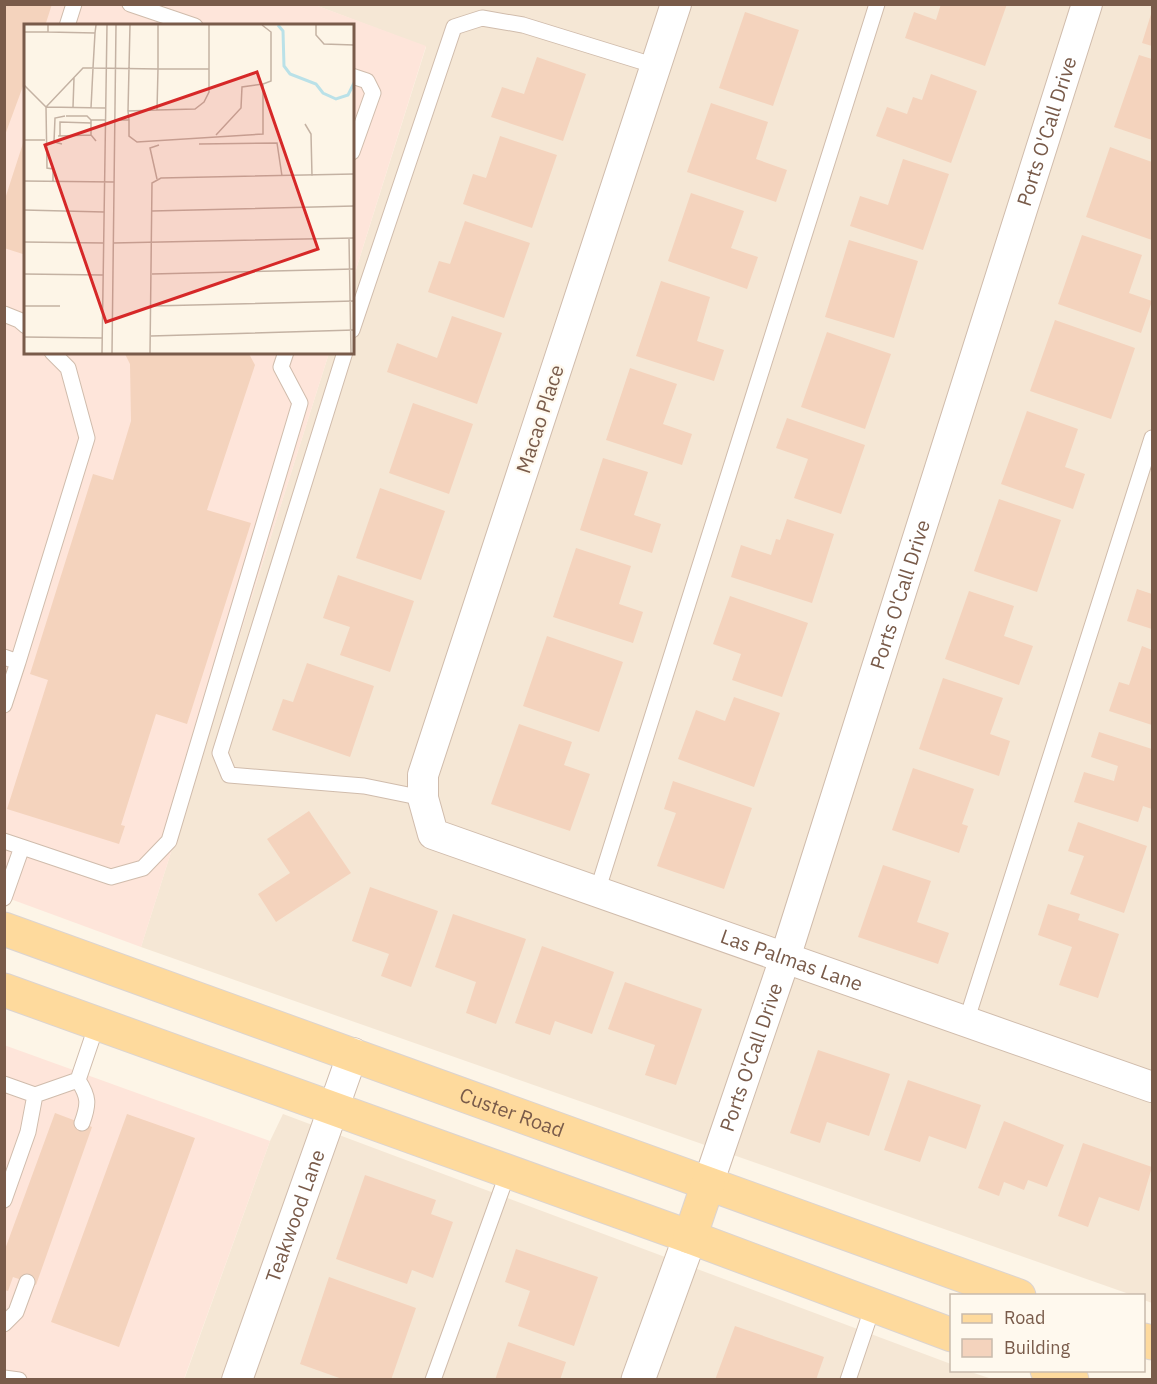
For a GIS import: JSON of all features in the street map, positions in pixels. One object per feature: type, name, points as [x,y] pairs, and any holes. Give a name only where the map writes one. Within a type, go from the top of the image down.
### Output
[{"type":"main road","name":"Custer Road","points":[[4,929],[353,1053],[1013,1294]]},
{"type":"main road","points":[[4,990],[690,1237],[950,1335]]},
{"type":"main road","points":[[690,1237],[708,1184]]},
{"type":"main road","points":[[1050,1372],[1072,1380]]},
{"type":"street","name":"Macao Place","points":[[433,834],[423,798],[423,775],[676,4]]},
{"type":"street","name":"Ports O'Call Drive","points":[[708,1184],[785,958],[1087,4]]},
{"type":"street","name":"Las Palmas Lane","points":[[433,834],[1152,1087]]},
{"type":"street","name":"Teakwood Lane","points":[[237,1380],[353,1053]]},
{"type":"street","points":[[638,1380],[690,1237]]},
{"type":"lane","points":[[68,24],[74,4]]},
{"type":"lane","points":[[130,4],[189,24]]},
{"type":"lane","points":[[597,892],[877,4]]},
{"type":"lane","points":[[354,324],[454,27],[482,18],[524,25],[656,66]]},
{"type":"lane","points":[[354,77],[367,81],[373,93],[354,146]]},
{"type":"lane","points":[[4,314],[24,324]]},
{"type":"lane","points":[[4,705],[11,660],[87,438],[68,368],[54,354]]},
{"type":"lane","points":[[4,841],[111,877],[143,868],[168,841],[300,404],[274,354]]},
{"type":"lane","points":[[281,368],[285,354]]},
{"type":"lane","points":[[344,354],[220,753],[229,775],[364,786],[423,798]]},
{"type":"lane","points":[[966,1022],[1152,438]]},
{"type":"lane","points":[[4,898],[22,847]]},
{"type":"lane","points":[[78,1080],[97,1024]]},
{"type":"lane","points":[[4,1084],[35,1095],[78,1080]]},
{"type":"lane","points":[[78,1080],[87,1094],[89,1104],[82,1123]]},
{"type":"lane","points":[[4,1200],[28,1132],[35,1095]]},
{"type":"lane","points":[[433,1380],[508,1172]]},
{"type":"lane","points":[[4,1324],[16,1312],[27,1282]]},
{"type":"lane","points":[[848,1380],[873,1306]]},
{"type":"lane","points":[[4,1378],[19,1380]]},
{"type":"shaded area","points":[[4,5],[315,5],[426,46],[354,276],[354,24],[24,24],[24,354],[329,354],[141,947],[5,897]]},
{"type":"shaded area","points":[[315,5],[1152,5],[1152,1303],[1145,1300],[1145,1294],[1129,1294],[141,947],[329,354],[354,354],[354,276],[426,47]]},
{"type":"shaded area","points":[[4,1045],[270,1141],[184,1379],[5,1379]]},
{"type":"shaded area","points":[[283,1114],[950,1364],[950,1372],[971,1372],[992,1379],[184,1380],[270,1141]]},
{"type":"building","points":[[4,4],[52,4],[46,24],[24,24],[24,83],[5,135]]},
{"type":"building","points":[[941,4],[1007,4],[985,66],[905,38],[914,12],[936,20]]},
{"type":"building","points":[[1152,11],[1152,46],[1142,43]]},
{"type":"building","points":[[745,12],[799,30],[773,106],[719,88]]},
{"type":"building","points":[[1139,55],[1152,59],[1152,140],[1114,127]]},
{"type":"building","points":[[537,57],[586,74],[563,141],[491,117],[502,87],[524,94]]},
{"type":"building","points":[[931,74],[977,91],[951,163],[876,136],[887,107],[907,114],[913,97],[922,100]]},
{"type":"building","points":[[711,103],[768,122],[756,159],[787,170],[776,202],[687,172]]},
{"type":"building","points":[[500,136],[557,155],[532,228],[463,204],[473,174],[486,178]]},
{"type":"building","points":[[24,140],[24,254],[4,248],[4,202]]},
{"type":"building","points":[[1110,147],[1152,162],[1152,240],[1086,217]]},
{"type":"building","points":[[903,159],[949,174],[923,250],[850,226],[860,196],[888,205]]},
{"type":"building","points":[[691,193],[744,211],[731,248],[758,257],[747,289],[668,261]]},
{"type":"building","points":[[465,221],[530,243],[504,318],[428,292],[439,261],[450,264]]},
{"type":"building","points":[[1082,235],[1142,255],[1129,293],[1152,301],[1141,333],[1058,304]]},
{"type":"building","points":[[849,240],[918,261],[894,338],[825,317]]},
{"type":"building","points":[[661,281],[710,297],[697,341],[724,350],[714,381],[636,356]]},
{"type":"building","points":[[452,316],[502,333],[477,404],[387,372],[397,343],[437,358]]},
{"type":"building","points":[[1055,320],[1135,348],[1111,419],[1030,391]]},
{"type":"building","points":[[827,332],[891,354],[865,429],[801,407]]},
{"type":"building","points":[[125,354],[249,354],[255,365],[207,510],[251,523],[187,724],[156,714],[121,825],[125,826],[119,844],[7,809],[48,680],[30,674],[93,474],[113,480],[131,421],[130,364]]},
{"type":"building","points":[[630,368],[677,384],[663,424],[692,434],[682,465],[606,440]]},
{"type":"building","points":[[413,403],[473,424],[449,494],[389,473]]},
{"type":"building","points":[[1027,411],[1078,429],[1065,467],[1085,474],[1073,509],[1001,484]]},
{"type":"building","points":[[787,418],[865,445],[841,514],[794,498],[808,459],[776,448]]},
{"type":"building","points":[[603,458],[648,472],[634,515],[661,524],[652,553],[580,530]]},
{"type":"building","points":[[380,488],[445,511],[421,580],[356,558]]},
{"type":"building","points":[[999,499],[1061,520],[1037,592],[974,571]]},
{"type":"building","points":[[787,519],[834,534],[812,603],[731,577],[741,545],[771,555],[776,539],[780,540]]},
{"type":"building","points":[[576,548],[631,566],[619,604],[643,612],[633,643],[553,617]]},
{"type":"building","points":[[338,575],[414,601],[390,672],[340,655],[350,627],[323,618]]},
{"type":"building","points":[[1137,589],[1152,594],[1152,629],[1127,621]]},
{"type":"building","points":[[969,591],[1014,606],[1004,636],[1033,646],[1019,685],[945,659]]},
{"type":"building","points":[[730,596],[808,623],[782,697],[732,680],[741,654],[713,644]]},
{"type":"building","points":[[547,636],[623,662],[599,732],[523,706]]},
{"type":"building","points":[[1142,646],[1152,650],[1152,725],[1109,711],[1119,682],[1129,685]]},
{"type":"building","points":[[307,663],[374,686],[350,757],[272,730],[283,699],[293,702]]},
{"type":"building","points":[[943,678],[1003,698],[990,734],[1010,741],[999,776],[919,749]]},
{"type":"building","points":[[734,697],[780,713],[754,787],[678,759],[696,710],[725,721]]},
{"type":"building","points":[[519,724],[572,742],[564,765],[590,774],[570,831],[491,804]]},
{"type":"building","points":[[1099,732],[1152,749],[1152,809],[1143,806],[1138,822],[1074,802],[1084,772],[1114,781],[1118,766],[1091,757]]},
{"type":"building","points":[[913,768],[974,789],[962,824],[968,826],[959,853],[892,830]]},
{"type":"building","points":[[673,781],[752,808],[724,889],[657,866],[676,813],[664,809]]},
{"type":"building","points":[[309,811],[351,873],[276,922],[258,894],[290,873],[267,839]]},
{"type":"building","points":[[1078,822],[1147,846],[1124,913],[1070,894],[1084,856],[1068,851]]},
{"type":"building","points":[[883,865],[931,881],[917,922],[949,933],[938,964],[858,937]]},
{"type":"building","points":[[370,887],[438,911],[411,987],[381,976],[389,954],[352,941]]},
{"type":"building","points":[[1048,904],[1080,914],[1078,920],[1119,934],[1098,998],[1059,985],[1072,947],[1038,935]]},
{"type":"building","points":[[453,914],[526,939],[496,1024],[466,1013],[476,982],[435,967]]},
{"type":"building","points":[[542,946],[614,972],[592,1034],[555,1021],[550,1035],[515,1023]]},
{"type":"building","points":[[625,982],[702,1009],[676,1085],[645,1075],[655,1045],[608,1029]]},
{"type":"building","points":[[818,1050],[890,1074],[869,1136],[827,1122],[820,1143],[790,1133]]},
{"type":"building","points":[[908,1080],[981,1105],[966,1149],[929,1136],[920,1162],[884,1150]]},
{"type":"building","points":[[55,1113],[92,1127],[36,1285],[13,1277],[8,1291],[4,1290],[4,1252]]},
{"type":"building","points":[[127,1114],[195,1138],[119,1347],[51,1322]]},
{"type":"building","points":[[1004,1121],[1064,1145],[1047,1187],[1028,1180],[1024,1190],[1004,1182],[999,1196],[978,1188]]},
{"type":"building","points":[[1083,1143],[1152,1167],[1139,1211],[1099,1197],[1088,1227],[1058,1216]]},
{"type":"building","points":[[365,1175],[436,1200],[431,1214],[453,1222],[433,1278],[412,1270],[407,1284],[336,1259]]},
{"type":"building","points":[[516,1249],[598,1277],[574,1346],[518,1326],[530,1291],[505,1282]]},
{"type":"building","points":[[329,1277],[416,1308],[391,1380],[345,1380],[300,1364]]},
{"type":"building","points":[[735,1326],[824,1357],[816,1380],[715,1380]]},
{"type":"building","points":[[508,1342],[566,1362],[560,1380],[495,1380]]}]
